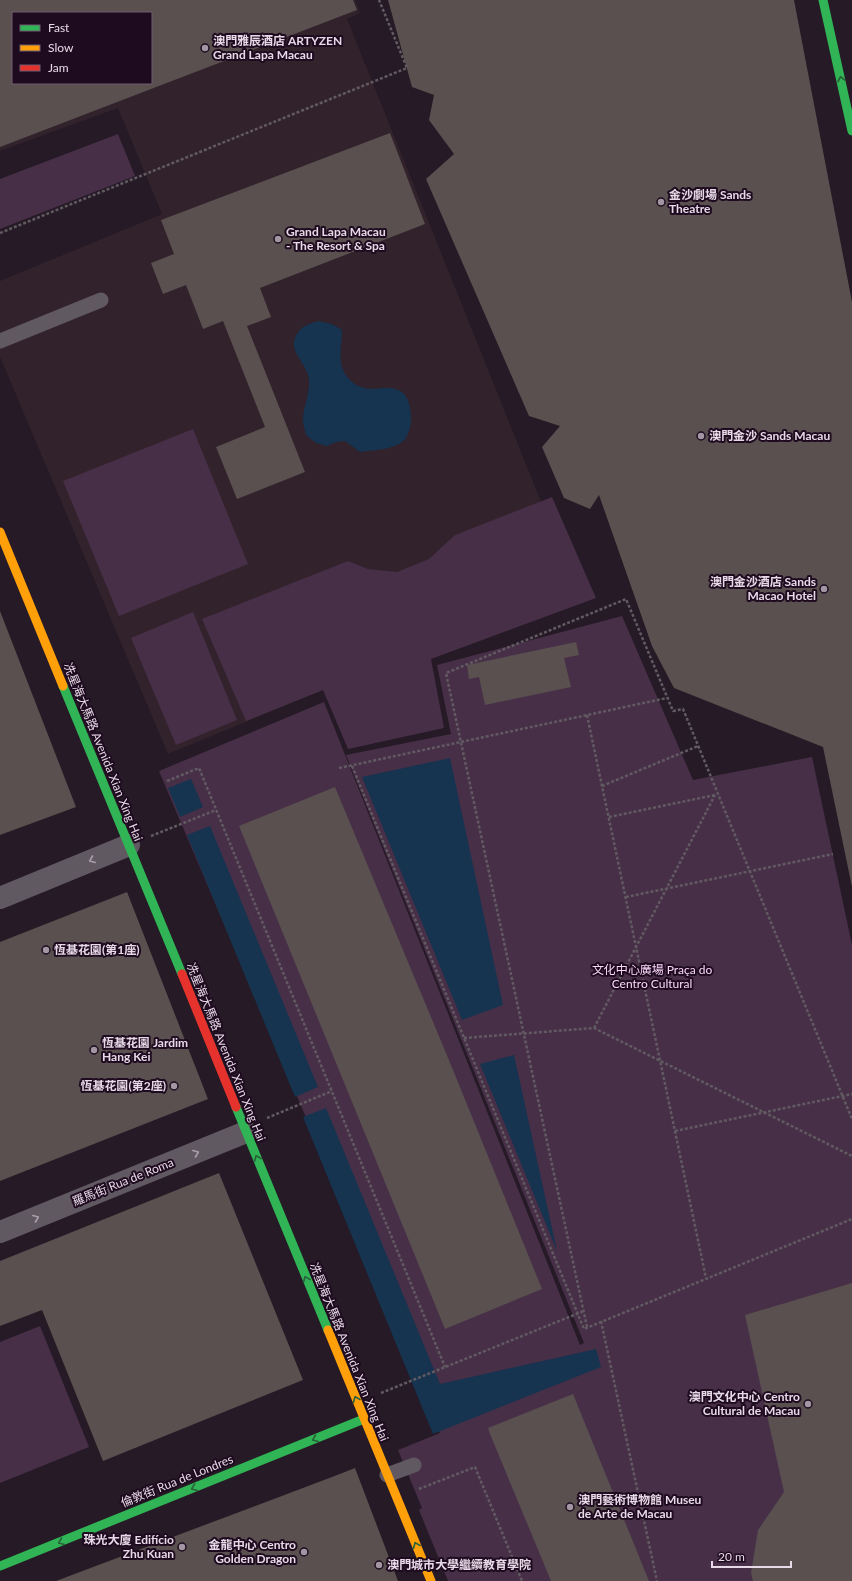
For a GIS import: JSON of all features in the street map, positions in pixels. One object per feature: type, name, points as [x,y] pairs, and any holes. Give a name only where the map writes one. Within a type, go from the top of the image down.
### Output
[{"type":"street","points":[[824,0],[852,131]]},
{"type":"street","name":"冼星海大馬路 Avenida Xian Xing Hai","points":[[0,532],[5,561],[129,845],[430,1581]]},
{"type":"street","points":[[0,898],[129,845]]},
{"type":"street","name":"羅馬街 Rua de Roma","points":[[0,1232],[245,1130]]},
{"type":"street","name":"倫敦街 Rua de Londres","points":[[0,1566],[364,1419]]},
{"type":"lane","points":[[0,341],[101,300]]},
{"type":"lane","points":[[387,1475],[414,1465]]},
{"type":"path","points":[[0,233],[407,68],[379,0]]},
{"type":"path","points":[[587,1327],[446,673],[626,599],[673,711],[683,709],[716,795],[750,872],[852,1119]]},
{"type":"path","points":[[339,768],[667,698]]},
{"type":"path","points":[[587,715],[706,1279]]},
{"type":"path","points":[[602,786],[698,746]]},
{"type":"path","points":[[352,766],[584,1329],[852,1220]]},
{"type":"path","points":[[167,781],[198,768],[444,1368]]},
{"type":"path","points":[[609,817],[716,795]]},
{"type":"path","points":[[594,1028],[716,795]]},
{"type":"path","points":[[129,845],[216,810]]},
{"type":"path","points":[[626,897],[832,854]]},
{"type":"path","points":[[464,1038],[594,1028],[852,1156]]},
{"type":"path","points":[[245,1130],[332,1092]]},
{"type":"path","points":[[675,1131],[852,1094]]},
{"type":"path","points":[[357,1403],[584,1311]]},
{"type":"path","points":[[601,1321],[657,1581]]},
{"type":"path","points":[[397,1498],[475,1467],[522,1581]]},
{"type":"shaded area","points":[[0,0],[355,0],[360,13],[347,19],[575,586],[168,754],[0,357],[0,281],[162,214],[118,108],[0,151]]},
{"type":"green space","points":[[118,134],[135,176],[0,229],[0,179]]},
{"type":"green space","points":[[193,429],[248,564],[119,616],[63,481]]},
{"type":"green space","points":[[552,497],[596,598],[431,659],[444,728],[348,749],[323,690],[246,721],[202,619],[348,561],[368,569],[397,572],[429,559],[455,535]]},
{"type":"green space","points":[[193,612],[237,720],[176,745],[131,638]]},
{"type":"green space","name":"文化中心廣場 Praça do Centro Cultural","points":[[622,616],[693,780],[812,757],[852,945],[852,1581],[448,1581],[419,1510],[422,1508],[398,1450],[440,1433],[159,771],[324,702],[580,1345],[584,1343],[346,755],[451,734],[437,665]]},
{"type":"green space","points":[[40,1326],[89,1447],[0,1483],[0,1342]]},
{"type":"water","points":[[318,321],[332,324],[342,330],[341,361],[344,373],[348,378],[363,388],[392,388],[404,394],[410,405],[411,420],[408,435],[399,444],[385,449],[360,452],[345,441],[336,442],[327,446],[316,443],[306,435],[303,420],[309,380],[294,344],[295,338],[301,329]]},
{"type":"water","points":[[450,758],[503,1005],[462,1020],[362,777]]},
{"type":"water","points":[[191,779],[203,807],[180,817],[168,788]]},
{"type":"water","points":[[210,826],[318,1087],[295,1097],[187,835]]},
{"type":"water","points":[[514,1055],[557,1251],[480,1064]]},
{"type":"water","points":[[326,1108],[440,1384],[596,1349],[601,1367],[433,1434],[303,1117]]},
{"type":"building","name":"澳門雅辰酒店 ARTYZEN Grand Lapa Macau","points":[[0,0],[353,0],[357,10],[0,147]]},
{"type":"building","name":"澳門金沙 Sands Macau","points":[[388,0],[794,0],[852,302],[852,887],[823,747],[674,688],[652,646],[599,495],[590,509],[564,498],[542,447],[560,426],[529,416],[426,179],[454,154],[429,120],[434,95],[412,87]]},
{"type":"building","name":"Grand Lapa Macau - The Resort & Spa","points":[[390,133],[425,224],[260,288],[271,317],[247,326],[305,472],[237,499],[216,447],[265,427],[223,321],[203,329],[186,285],[163,294],[151,263],[174,254],[161,220]]},
{"type":"building","points":[[0,611],[76,807],[0,835]]},
{"type":"building","points":[[576,642],[579,655],[564,658],[571,687],[485,705],[479,677],[469,679],[467,665]]},
{"type":"building","points":[[335,787],[451,1065],[542,1289],[445,1329],[239,826]]},
{"type":"building","name":"恆基花園 Jardim Hang Kei","points":[[127,892],[208,1099],[0,1181],[0,942]]},
{"type":"building","points":[[219,1173],[303,1380],[103,1461],[42,1310],[0,1326],[0,1261]]},
{"type":"building","name":"澳門文化中心 Centro Cultural de Macau","points":[[852,1283],[852,1581],[753,1581],[751,1573],[758,1530],[784,1492],[745,1315]]},
{"type":"building","name":"澳門藝術博物館 Museu de Arte de Macau","points":[[573,1394],[649,1581],[551,1581],[490,1434],[488,1428]]},
{"type":"building","name":"金龍中心 Centro Golden Dragon","points":[[355,1468],[398,1581],[56,1581],[332,1477]]},
{"type":"traffic: fast","points":[[823,0],[852,131]]},
{"type":"traffic: fast","points":[[63,686],[182,974]]},
{"type":"traffic: fast","points":[[236,1107],[328,1330]]},
{"type":"traffic: fast","points":[[0,1566],[364,1419]]},
{"type":"traffic: slow","points":[[0,532],[63,686]]},
{"type":"traffic: slow","points":[[328,1330],[431,1581]]},
{"type":"traffic: jam","points":[[182,974],[236,1107]]},
{"type":"place","name":"澳門雅辰酒店 ARTYZEN Grand Lapa Macau","points":[[205,48]]},
{"type":"place","name":"金沙劇場 Sands Theatre","points":[[661,202]]},
{"type":"place","name":"Grand Lapa Macau - The Resort & Spa","points":[[278,239]]},
{"type":"place","name":"澳門金沙 Sands Macau","points":[[701,436]]},
{"type":"place","name":"澳門金沙酒店 Sands Macao Hotel","points":[[824,589]]},
{"type":"place","name":"恆基花園(第1座)","points":[[46,950]]},
{"type":"place","name":"恆基花園 Jardim Hang Kei","points":[[94,1050]]},
{"type":"place","name":"恆基花園(第2座)","points":[[174,1086]]},
{"type":"place","name":"澳門文化中心 Centro Cultural de Macau","points":[[808,1404]]},
{"type":"place","name":"澳門藝術博物館 Museu de Arte de Macau","points":[[570,1507]]},
{"type":"place","name":"珠光大廈 Edifício Zhu Kuan","points":[[182,1547]]},
{"type":"place","name":"金龍中心 Centro Golden Dragon","points":[[304,1552]]},
{"type":"place","name":"澳門城市大學繼續教育學院","points":[[379,1565]]}]
